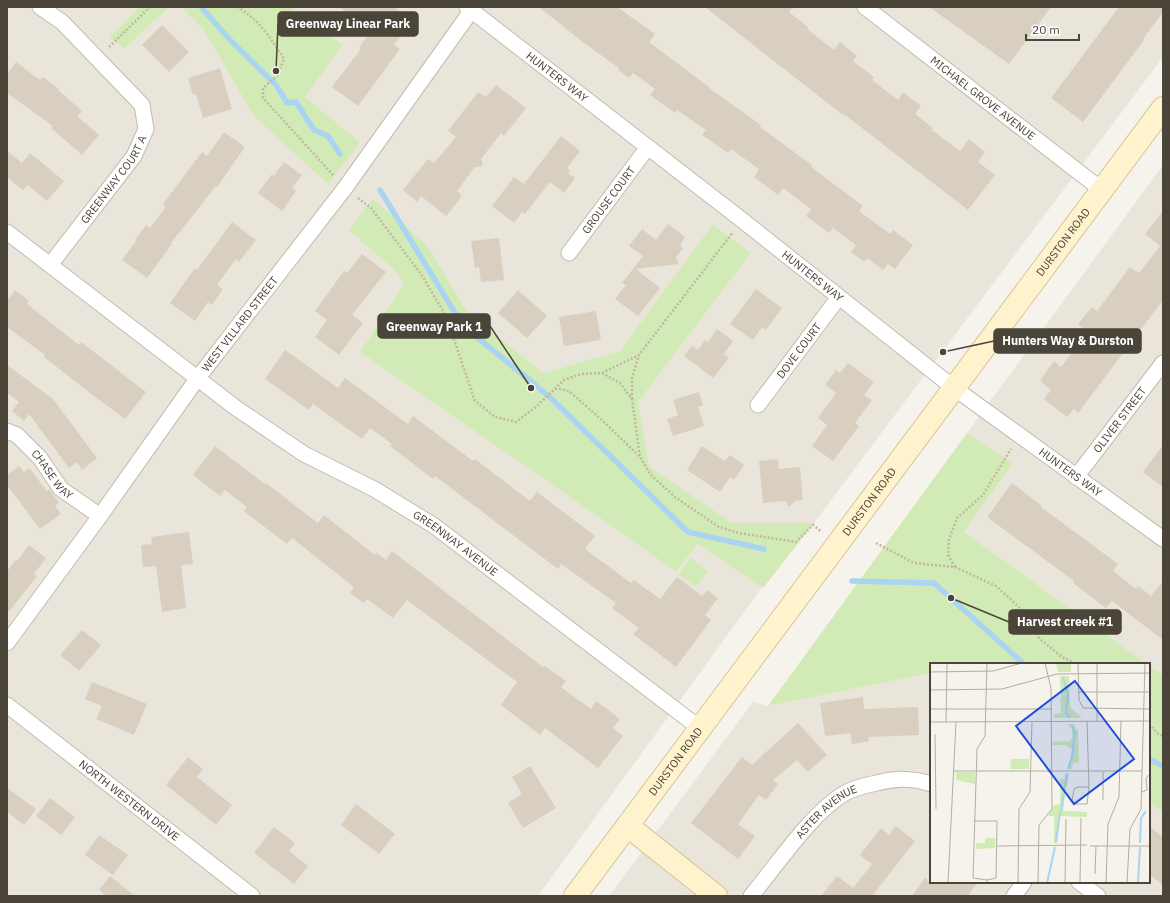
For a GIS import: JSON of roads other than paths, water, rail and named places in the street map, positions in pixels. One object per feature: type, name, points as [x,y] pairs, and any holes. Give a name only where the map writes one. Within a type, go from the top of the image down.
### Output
[{"type":"main road","name":"DURSTON ROAD","points":[[575,896],[1163,108]]},
{"type":"main road","points":[[628,826],[716,896]]},
{"type":"street","name":"GREENWAY COURT A","points":[[40,7],[62,22],[142,105],[146,129],[134,156],[50,265]]},
{"type":"street","name":"MICHAEL GROVE AVENUE","points":[[865,7],[1102,190]]},
{"type":"street","name":"HUNTERS WAY","points":[[471,8],[954,388],[1163,539]]},
{"type":"street","name":"WEST VILLARD STREET","points":[[7,643],[100,516],[197,379],[345,188],[471,8]]},
{"type":"street","name":"GROUSE COURT","points":[[569,253],[648,147]]},
{"type":"street","points":[[7,232],[197,379]]},
{"type":"street","name":"DOVE COURT","points":[[758,405],[839,297]]},
{"type":"street","name":"OLIVER STREET","points":[[1076,477],[1163,363]]},
{"type":"street","name":"GREENWAY AVENUE","points":[[197,379],[236,408],[304,454],[374,490],[433,525],[701,729]]},
{"type":"street","name":"CHASE WAY","points":[[7,431],[17,435],[40,458],[61,489],[100,516]]},
{"type":"street","name":"NORTH WESTERN DRIVE","points":[[7,705],[252,896]]},
{"type":"street","name":"ASTER AVENUE","points":[[751,896],[801,833],[822,811],[845,794],[857,788],[884,781],[913,780],[930,784]]},
{"type":"street","points":[[1014,896],[1023,883]]},
{"type":"street","points":[[1080,883],[1098,896]]},
{"type":"waterway","points":[[201,7],[232,42],[276,85],[287,103],[296,102],[314,130],[328,136],[340,154]]},
{"type":"waterway","points":[[380,190],[463,326],[554,401],[688,532],[764,549]]},
{"type":"waterway","points":[[852,581],[934,583],[1023,663]]},
{"type":"waterway","points":[[1150,760],[1163,766]]},
{"type":"place","name":"Greenway Linear Park","points":[[276,71]]},
{"type":"place","name":"Hunters Way & Durston","points":[[943,352]]},
{"type":"place","name":"Greenway Park 1","points":[[531,388]]},
{"type":"place","name":"Harvest creek #1","points":[[951,598]]}]
